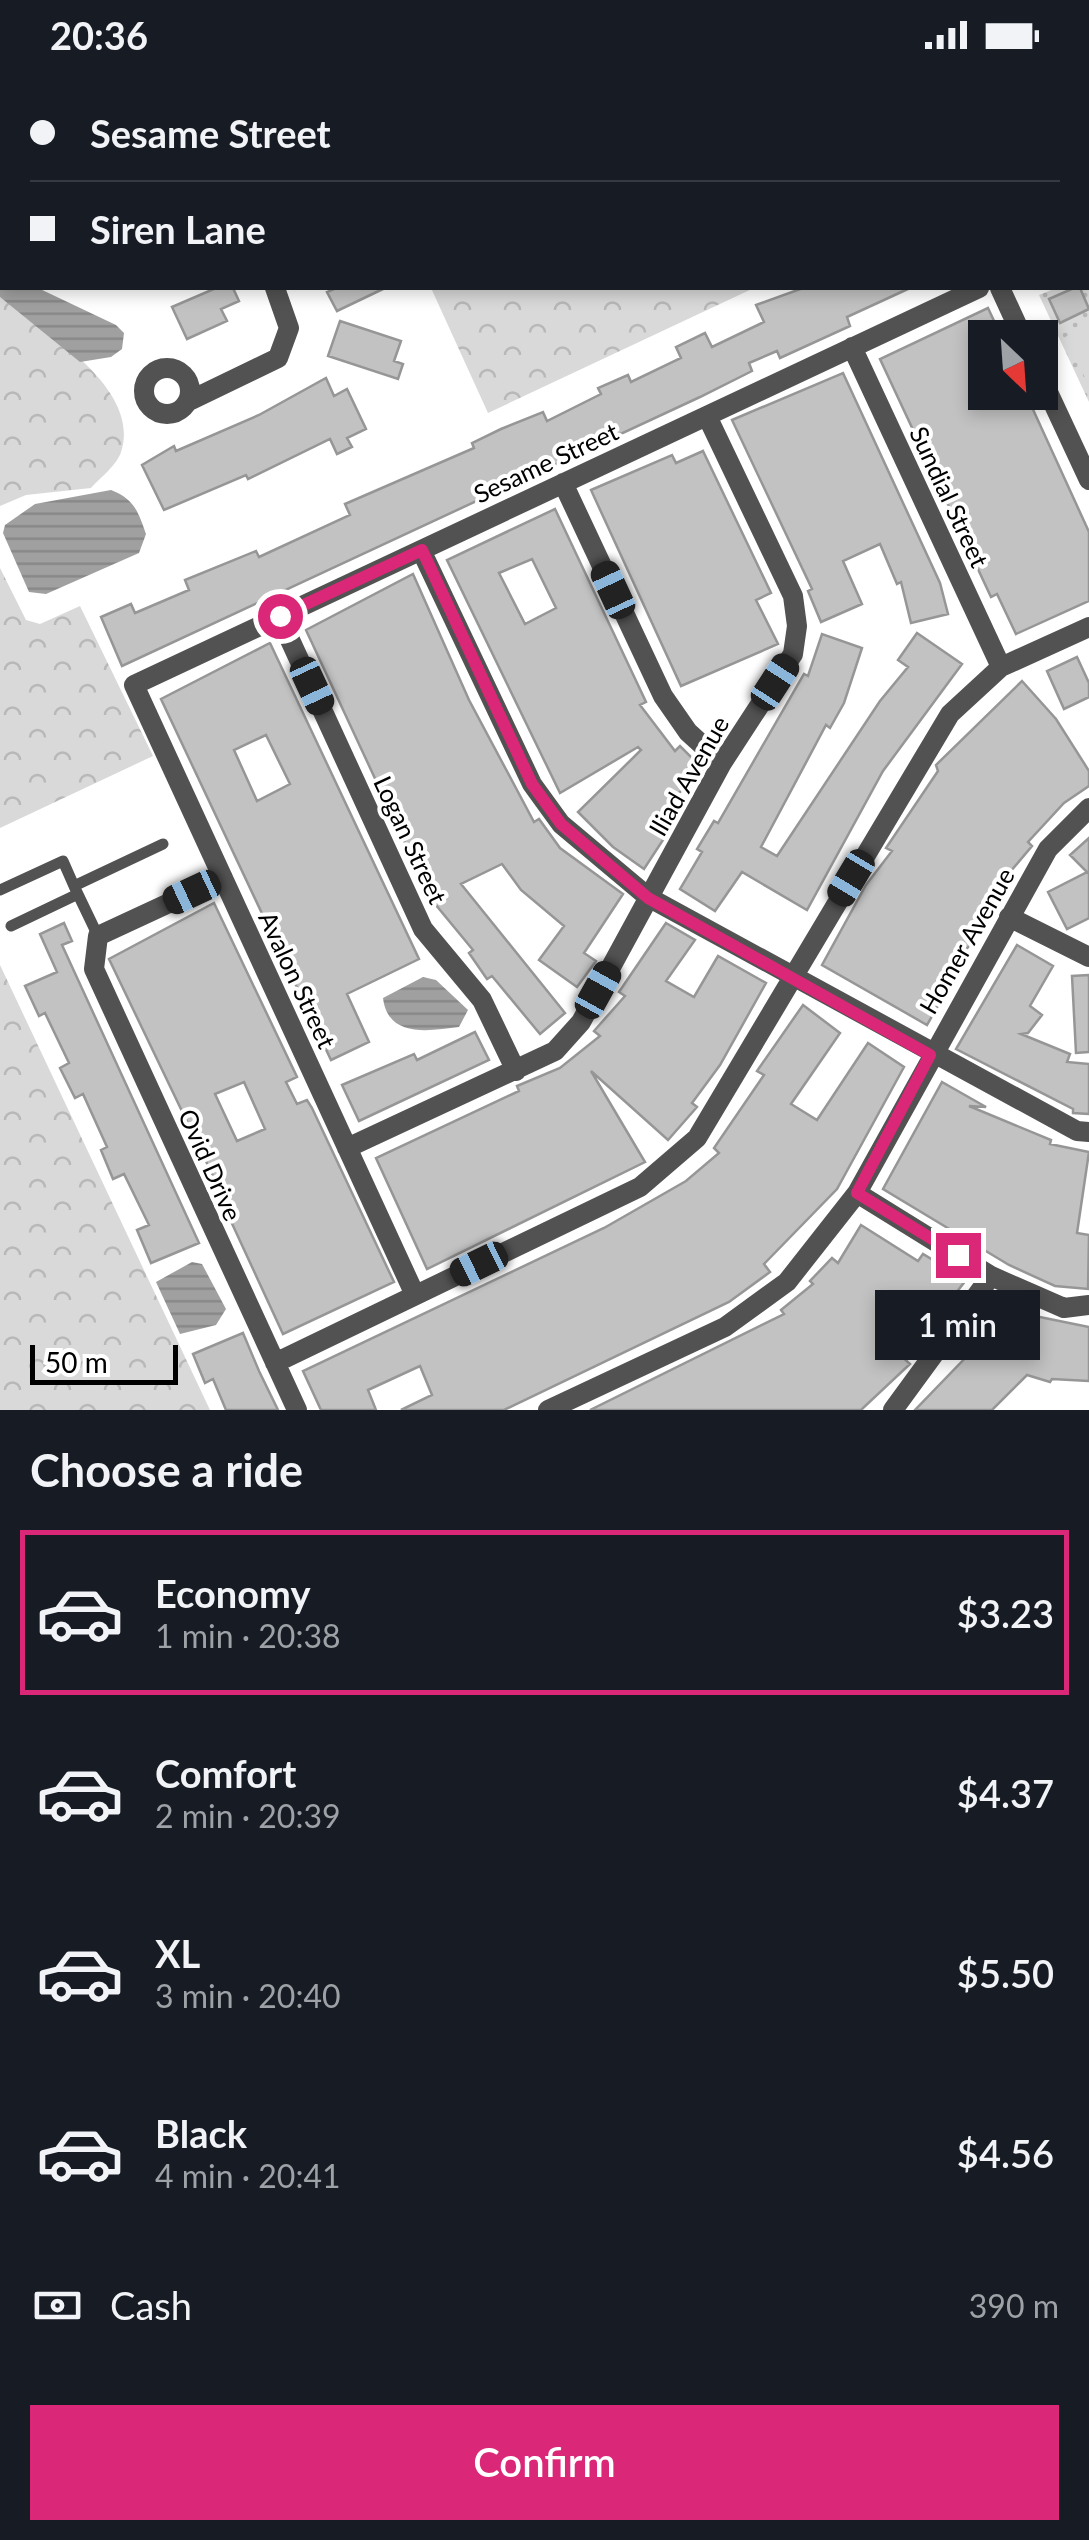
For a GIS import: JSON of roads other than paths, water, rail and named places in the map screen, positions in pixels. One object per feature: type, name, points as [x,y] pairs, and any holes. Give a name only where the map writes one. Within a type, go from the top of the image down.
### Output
[{"type":"street","points":[[188,401],[260,370],[278,358],[289,328],[277,290]]},
{"type":"street","name":"Sesame Street","points":[[134,685],[976,290]]},
{"type":"street","points":[[1001,290],[1015,320]]},
{"type":"street","name":"Sundial Street","points":[[852,348],[1001,667]]},
{"type":"street","points":[[1057,410],[1089,480]]},
{"type":"street","name":"Iliad Avenue","points":[[347,1148],[555,1051],[581,1022],[722,763],[793,654],[798,626],[793,596],[707,416]]},
{"type":"street","points":[[563,483],[664,696],[688,732],[722,763]]},
{"type":"street","points":[[422,550],[532,784],[561,824],[648,898],[930,1055],[1077,1131],[1089,1132]]},
{"type":"street","name":"Logan Street","points":[[280,616],[424,929],[482,1000],[516,1071]]},
{"type":"street","points":[[275,1363],[640,1187],[670,1164],[697,1138],[950,714],[1001,667],[1089,627]]},
{"type":"street","name":"Avalon Street","points":[[134,685],[415,1296]]},
{"type":"street","name":"Homer Avenue","points":[[548,1410],[725,1327],[788,1282],[857,1193],[930,1055],[1048,849],[1089,808]]},
{"type":"street","points":[[98,936],[223,878]]},
{"type":"street","points":[[1009,916],[1089,957]]},
{"type":"street","name":"Ovid Drive","points":[[98,936],[94,968],[297,1410]]},
{"type":"street","points":[[857,1193],[991,1276],[1064,1308],[1089,1305]]},
{"type":"street","points":[[893,1410],[991,1276]]},
{"type":"lane","points":[[11,926],[163,844]]},
{"type":"lane","points":[[0,890],[63,861],[98,936]]}]
